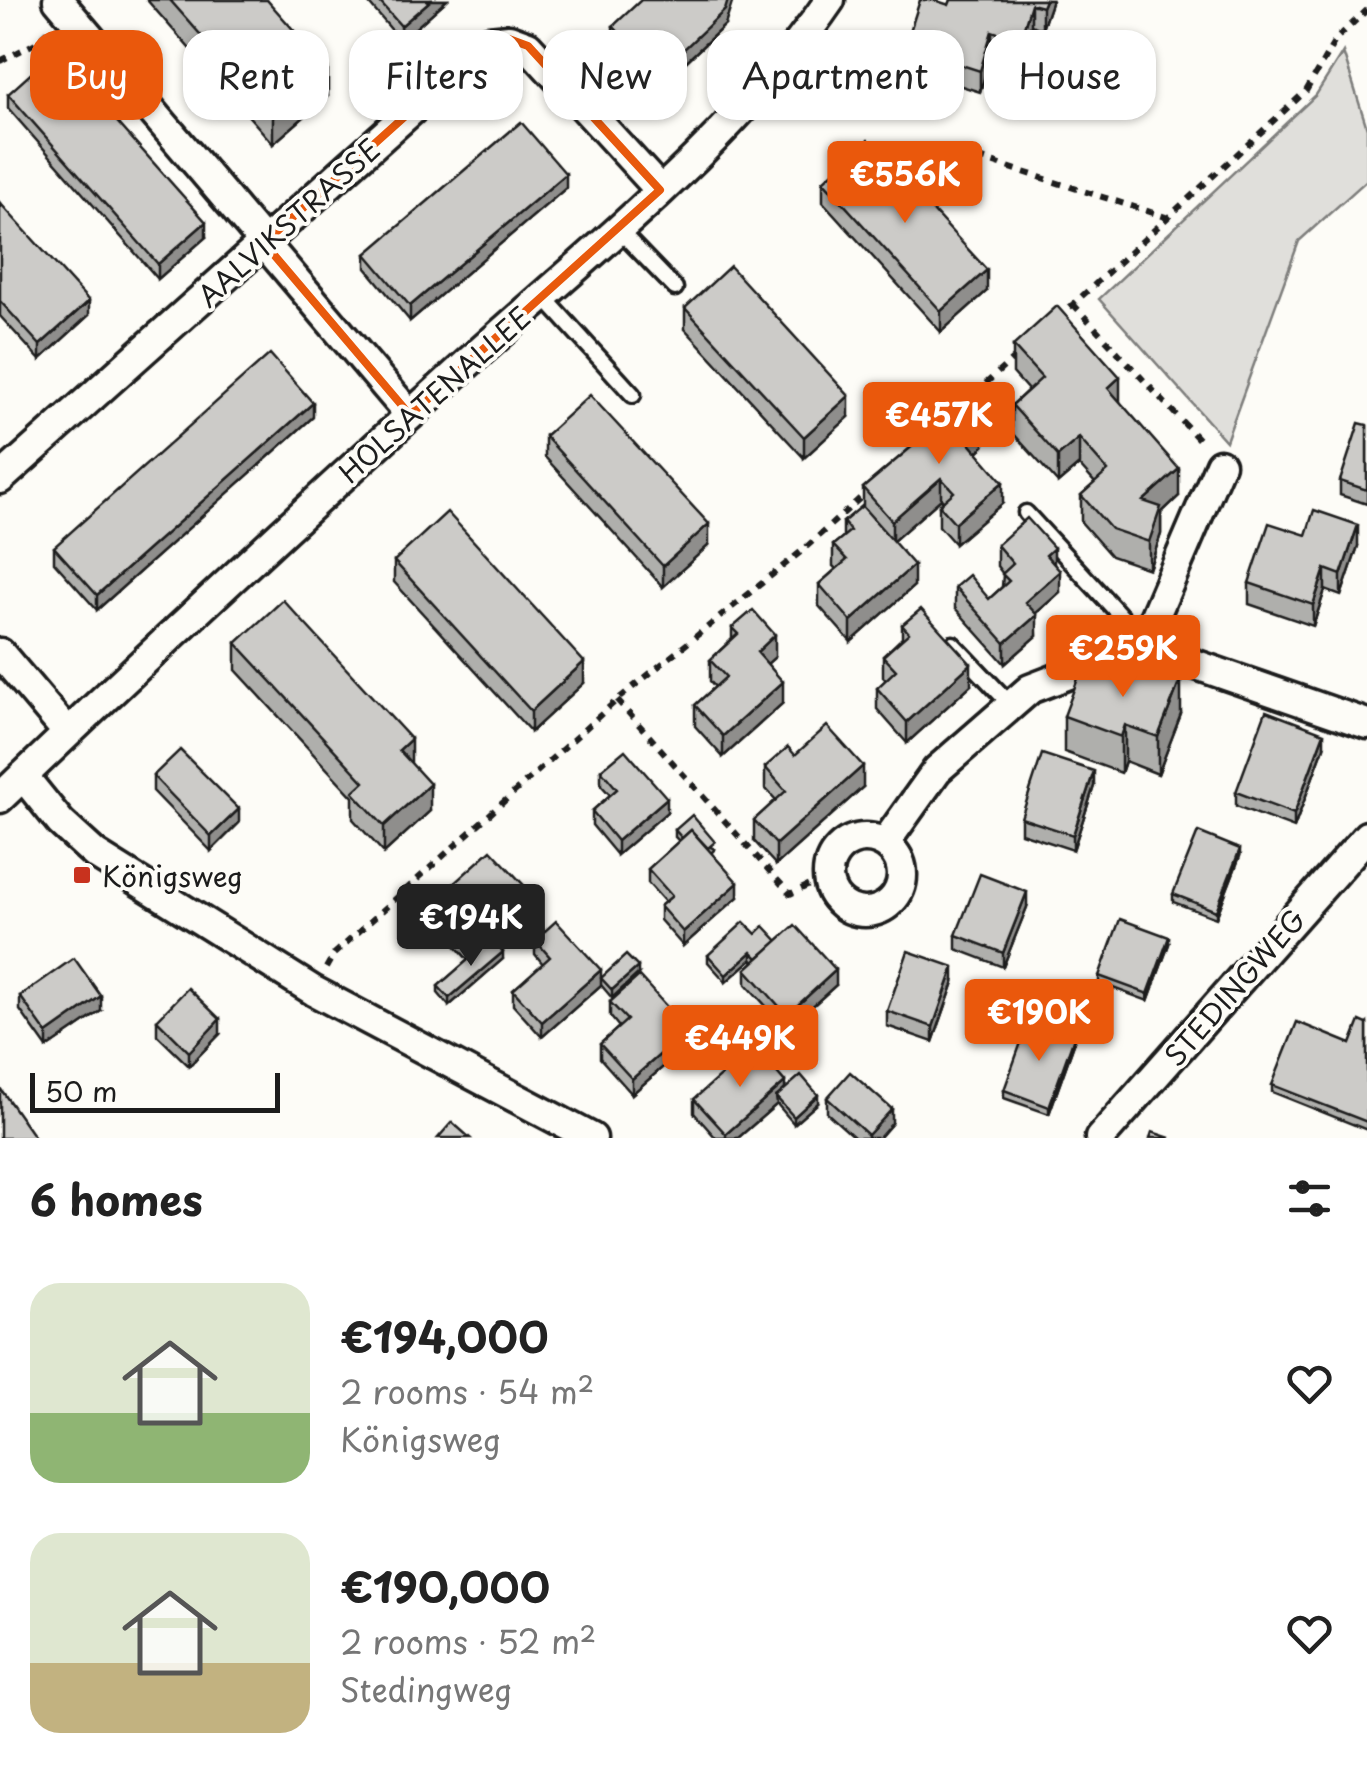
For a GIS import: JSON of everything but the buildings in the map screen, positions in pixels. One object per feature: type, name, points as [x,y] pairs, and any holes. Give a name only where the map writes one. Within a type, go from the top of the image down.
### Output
[{"type":"street","points":[[58,0],[410,415]]},
{"type":"street","name":"HOLSATENALLEE","points":[[0,798],[12,778],[660,190],[758,93],[830,0]]},
{"type":"street","name":"AALVIKSTRASSE","points":[[0,479],[489,41],[509,39],[528,46],[660,190]]},
{"type":"street","points":[[1142,646],[1220,464]]},
{"type":"street","points":[[885,843],[937,770],[1030,689],[1142,646],[1367,724]]},
{"type":"street","points":[[0,653],[67,732]]},
{"type":"street","points":[[12,778],[96,854],[314,991],[592,1138]]},
{"type":"street","name":"STEDINGWEG","points":[[1100,1138],[1367,836]]},
{"type":"street","points":[[863,838],[885,843],[894,852],[902,875],[900,888],[884,906],[872,911],[847,907],[838,899],[828,876],[842,846],[863,838]]},
{"type":"lane","points":[[617,229],[674,288]]},
{"type":"lane","points":[[543,296],[633,395]]},
{"type":"lane","points":[[1026,512],[1130,627],[1142,646]]},
{"type":"lane","points":[[936,627],[1011,705]]},
{"type":"path","points":[[1044,330],[1306,92],[1336,38],[1367,10]]},
{"type":"path","points":[[962,153],[1166,217]]},
{"type":"path","points":[[1073,304],[1220,464]]},
{"type":"path","points":[[959,408],[1030,343]]},
{"type":"path","points":[[314,991],[334,954],[617,700],[803,550],[874,485]]},
{"type":"path","points":[[617,700],[790,894],[828,876]]},
{"type":"highlighted area","points":[[509,39],[528,46],[660,190],[410,415],[264,243],[489,41]]},
{"type":"shaded area","points":[[1343,52],[1367,128],[1367,180],[1299,241],[1226,441],[1099,299],[1316,95]]},
{"type":"place","name":"Königsweg","points":[[82,875]]}]
